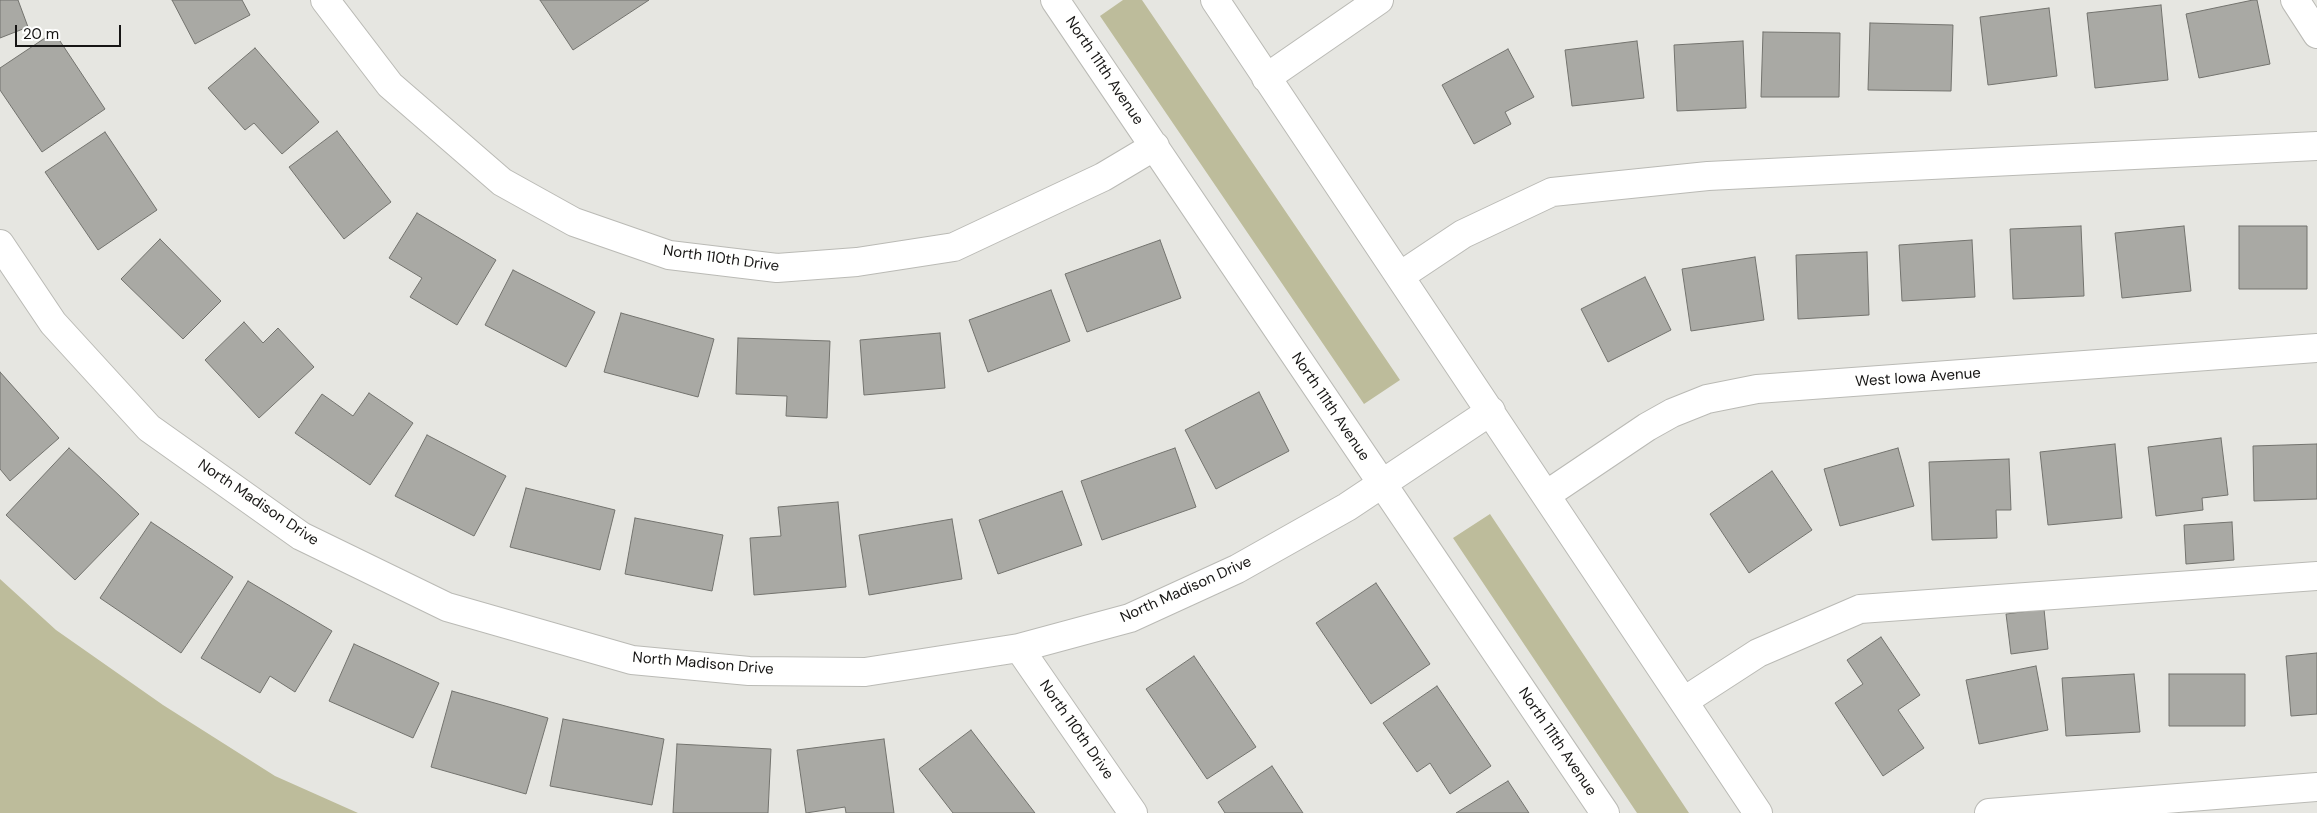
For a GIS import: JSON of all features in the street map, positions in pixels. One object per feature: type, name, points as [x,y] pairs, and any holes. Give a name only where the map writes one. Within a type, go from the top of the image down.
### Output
[{"type":"street","name":"North 110th Drive","points":[[325,0],[390,85],[502,182],[574,222],[669,255],[777,268],[857,262],[954,247],[1103,177],[1155,146]]},
{"type":"street","name":"North 111th Avenue","points":[[1055,0],[1605,813]]},
{"type":"street","points":[[1215,0],[1758,813]]},
{"type":"street","points":[[1266,78],[1379,0]]},
{"type":"street","points":[[2295,0],[2317,34]]},
{"type":"street","points":[[1400,276],[1463,234],[1552,192],[1708,176],[2317,146]]},
{"type":"street","name":"North Madison Drive","points":[[0,244],[53,323],[149,428],[301,536],[447,607],[632,660],[748,671],[865,672],[1020,648],[1130,618],[1237,569],[1347,507],[1491,411]]},
{"type":"street","name":"West Iowa Avenue","points":[[1546,495],[1646,427],[1672,413],[1707,399],[1756,390],[2317,348]]},
{"type":"street","points":[[1684,701],[1758,653],[1860,609],[2317,576]]},
{"type":"street","name":"North 110th Drive","points":[[1020,648],[1133,813]]},
{"type":"street","points":[[1989,813],[2317,786]]},
{"type":"green space","points":[[1123,0],[1142,0],[1400,380],[1364,404],[1100,16]]},
{"type":"green space","points":[[1490,514],[1689,813],[1637,813],[1453,538]]},
{"type":"green space","points":[[0,579],[56,630],[163,705],[275,776],[358,813],[0,813]]},
{"type":"building","points":[[0,0],[18,0],[28,27],[0,38]]},
{"type":"building","points":[[172,0],[242,0],[250,15],[195,44]]},
{"type":"building","points":[[540,0],[649,0],[573,50]]},
{"type":"building","points":[[2257,0],[2270,64],[2199,78],[2186,14]]},
{"type":"building","points":[[2161,5],[2168,80],[2095,88],[2087,13]]},
{"type":"building","points":[[2049,8],[2057,76],[1988,85],[1980,17]]},
{"type":"building","points":[[1870,23],[1953,25],[1951,91],[1868,90]]},
{"type":"building","points":[[54,32],[105,109],[42,152],[0,90],[0,68]]},
{"type":"building","points":[[1763,32],[1840,33],[1839,97],[1761,97]]},
{"type":"building","points":[[1637,41],[1644,98],[1572,106],[1565,50]]},
{"type":"building","points":[[1743,41],[1746,108],[1677,111],[1674,45]]},
{"type":"building","points":[[255,48],[319,122],[282,154],[254,123],[245,130],[208,88]]},
{"type":"building","points":[[1508,49],[1534,97],[1505,112],[1511,124],[1474,144],[1442,85]]},
{"type":"building","points":[[337,131],[391,202],[344,239],[289,167]]},
{"type":"building","points":[[105,132],[157,210],[98,250],[45,172]]},
{"type":"building","points":[[417,213],[496,260],[457,325],[410,297],[422,278],[389,258]]},
{"type":"building","points":[[2081,226],[2084,296],[2013,299],[2010,229]]},
{"type":"building","points":[[2184,226],[2191,291],[2122,298],[2115,233]]},
{"type":"building","points":[[2239,226],[2307,226],[2307,289],[2239,289]]},
{"type":"building","points":[[160,239],[221,301],[183,339],[121,279]]},
{"type":"building","points":[[1160,240],[1181,298],[1087,332],[1065,274]]},
{"type":"building","points":[[1972,240],[1975,297],[1902,301],[1899,245]]},
{"type":"building","points":[[1867,252],[1869,315],[1798,319],[1796,255]]},
{"type":"building","points":[[1755,257],[1764,320],[1691,331],[1682,269]]},
{"type":"building","points":[[513,270],[595,312],[566,367],[485,325]]},
{"type":"building","points":[[1645,277],[1671,330],[1608,362],[1581,309]]},
{"type":"building","points":[[1051,290],[1070,341],[988,372],[969,320]]},
{"type":"building","points":[[621,313],[714,339],[698,397],[604,372]]},
{"type":"building","points":[[244,322],[263,343],[278,328],[314,367],[259,418],[205,360]]},
{"type":"building","points":[[940,333],[945,388],[864,395],[860,340]]},
{"type":"building","points":[[738,338],[830,341],[827,418],[786,416],[787,396],[736,394]]},
{"type":"building","points":[[0,372],[59,438],[10,481],[0,469]]},
{"type":"building","points":[[1259,392],[1289,451],[1216,489],[1185,430]]},
{"type":"building","points":[[369,393],[413,423],[370,485],[295,433],[322,394],[353,416]]},
{"type":"building","points":[[427,435],[506,476],[474,536],[395,496]]},
{"type":"building","points":[[2221,438],[2228,495],[2202,498],[2203,510],[2156,516],[2148,447]]},
{"type":"building","points":[[2115,444],[2122,518],[2048,525],[2040,452]]},
{"type":"building","points":[[2317,444],[2317,499],[2254,501],[2253,446]]},
{"type":"building","points":[[69,448],[139,514],[75,580],[6,515]]},
{"type":"building","points":[[1175,448],[1196,507],[1102,540],[1081,481]]},
{"type":"building","points":[[1898,448],[1914,506],[1840,526],[1824,469]]},
{"type":"building","points":[[2009,459],[2011,510],[1996,510],[1997,538],[1932,540],[1929,462]]},
{"type":"building","points":[[1772,471],[1812,530],[1749,573],[1710,514]]},
{"type":"building","points":[[526,488],[615,510],[600,570],[510,547]]},
{"type":"building","points":[[1062,491],[1082,545],[998,574],[979,520]]},
{"type":"building","points":[[838,502],[846,587],[754,595],[750,538],[781,536],[778,507]]},
{"type":"building","points":[[635,518],[723,535],[712,591],[625,574]]},
{"type":"building","points":[[952,519],[962,579],[869,595],[859,535]]},
{"type":"building","points":[[151,522],[233,577],[181,653],[100,598]]},
{"type":"building","points":[[2232,522],[2234,560],[2186,564],[2184,525]]},
{"type":"building","points":[[248,581],[332,631],[295,692],[270,676],[260,693],[201,658]]},
{"type":"building","points":[[1376,583],[1430,664],[1371,704],[1316,623]]},
{"type":"building","points":[[2044,609],[2048,649],[2011,654],[2006,614]]},
{"type":"building","points":[[1881,637],[1920,695],[1898,710],[1924,748],[1883,776],[1835,703],[1863,684],[1847,660]]},
{"type":"building","points":[[354,644],[439,683],[413,738],[329,701]]},
{"type":"building","points":[[2317,653],[2317,714],[2291,716],[2286,656]]},
{"type":"building","points":[[1194,656],[1256,747],[1207,779],[1146,689]]},
{"type":"building","points":[[2036,666],[2048,730],[1979,744],[1966,680]]},
{"type":"building","points":[[2134,674],[2140,732],[2066,736],[2062,678]]},
{"type":"building","points":[[2169,674],[2245,674],[2245,726],[2169,726]]},
{"type":"building","points":[[1437,686],[1491,766],[1450,794],[1430,763],[1417,772],[1383,723]]},
{"type":"building","points":[[452,691],[548,718],[526,794],[431,767]]},
{"type":"building","points":[[563,719],[664,739],[652,805],[550,786]]},
{"type":"building","points":[[971,730],[1035,813],[953,813],[919,769]]},
{"type":"building","points":[[884,739],[894,813],[846,813],[845,807],[806,813],[797,750]]},
{"type":"building","points":[[677,744],[771,749],[768,813],[673,813]]},
{"type":"building","points":[[1272,766],[1303,813],[1225,813],[1218,802]]},
{"type":"building","points":[[1508,781],[1529,813],[1456,813]]}]
